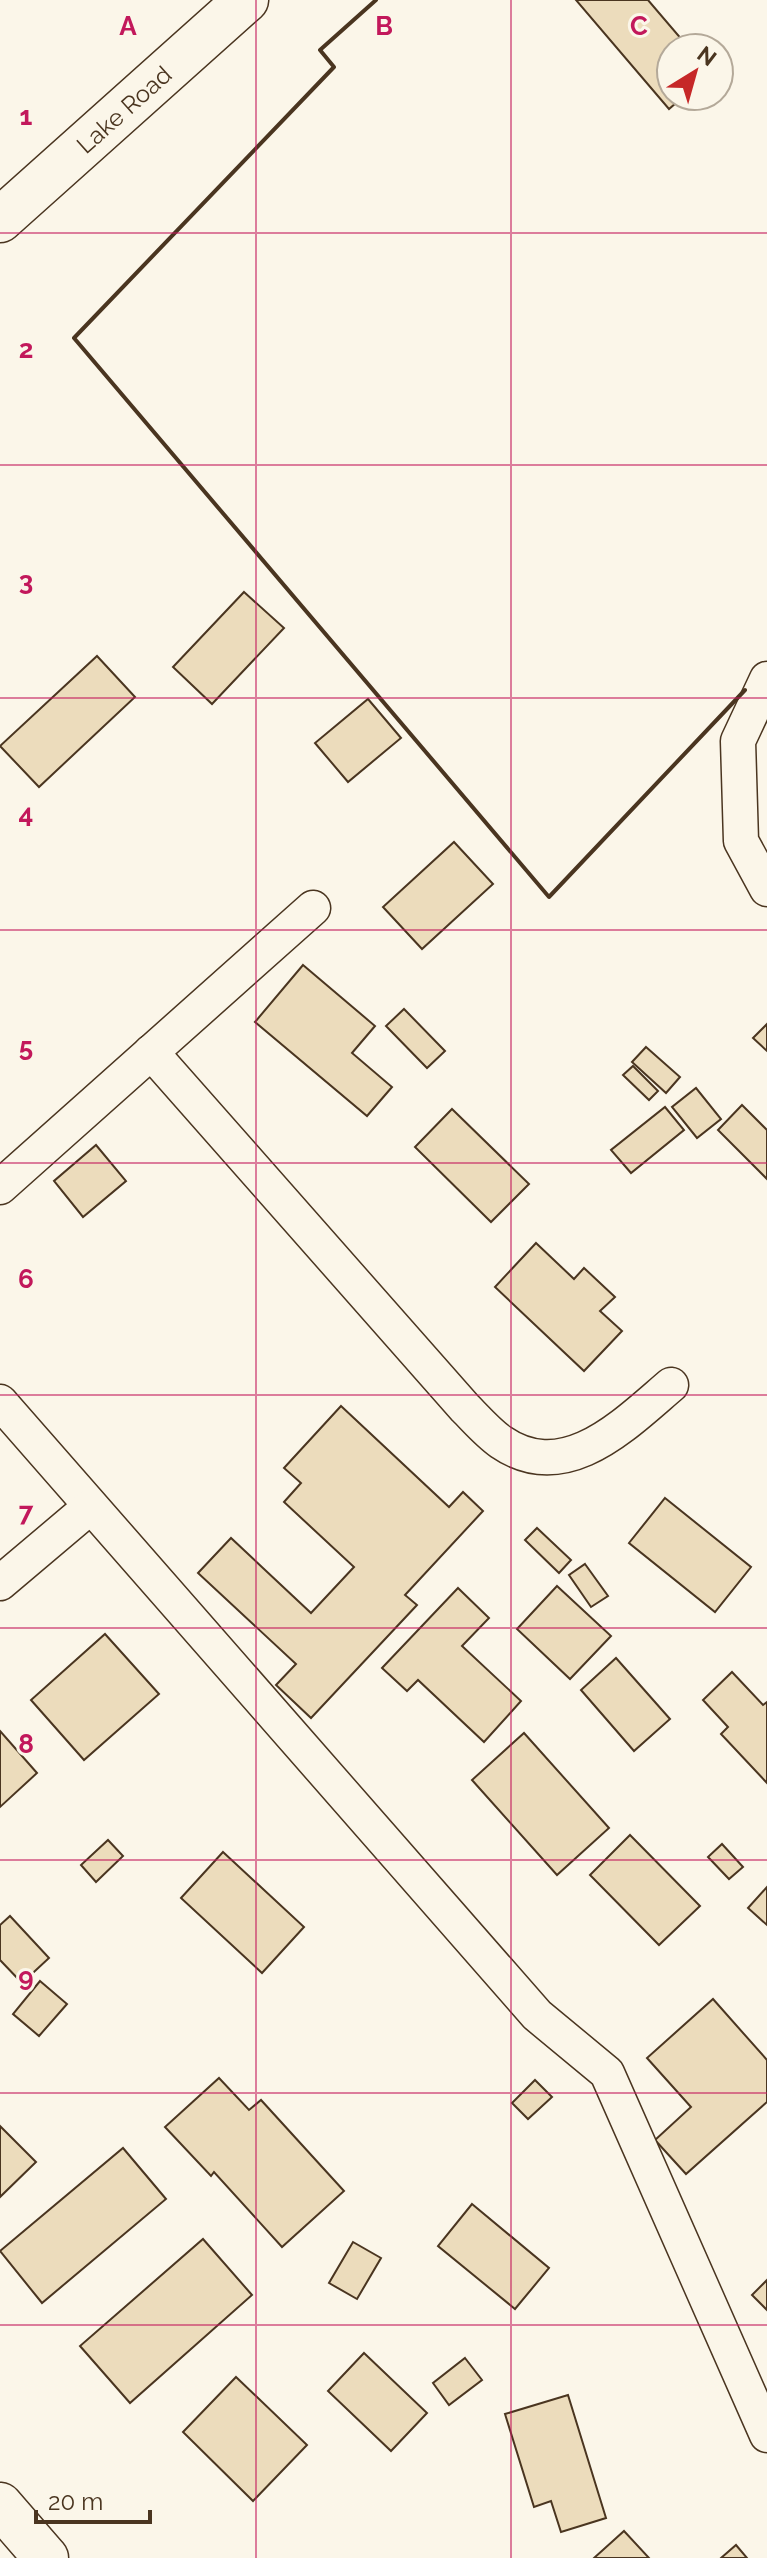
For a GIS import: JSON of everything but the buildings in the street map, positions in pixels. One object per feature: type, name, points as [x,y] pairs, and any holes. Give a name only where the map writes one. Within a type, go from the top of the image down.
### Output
[{"type":"main road","name":"Lake Road","points":[[0,220],[246,0]]},
{"type":"main road","points":[[0,2505],[46,2558]]},
{"type":"street","points":[[767,679],[738,741],[741,841],[767,889]]},
{"type":"street","points":[[0,1187],[313,908]]},
{"type":"street","points":[[151,1052],[465,1408],[501,1442],[538,1459],[580,1452],[618,1431],[671,1385]]},
{"type":"street","points":[[0,1402],[537,2015],[607,2073],[767,2435]]},
{"type":"street","points":[[0,1583],[90,1507]]},
{"type":"wall","points":[[376,0],[320,50],[334,67],[74,338],[549,897],[745,690]]}]
